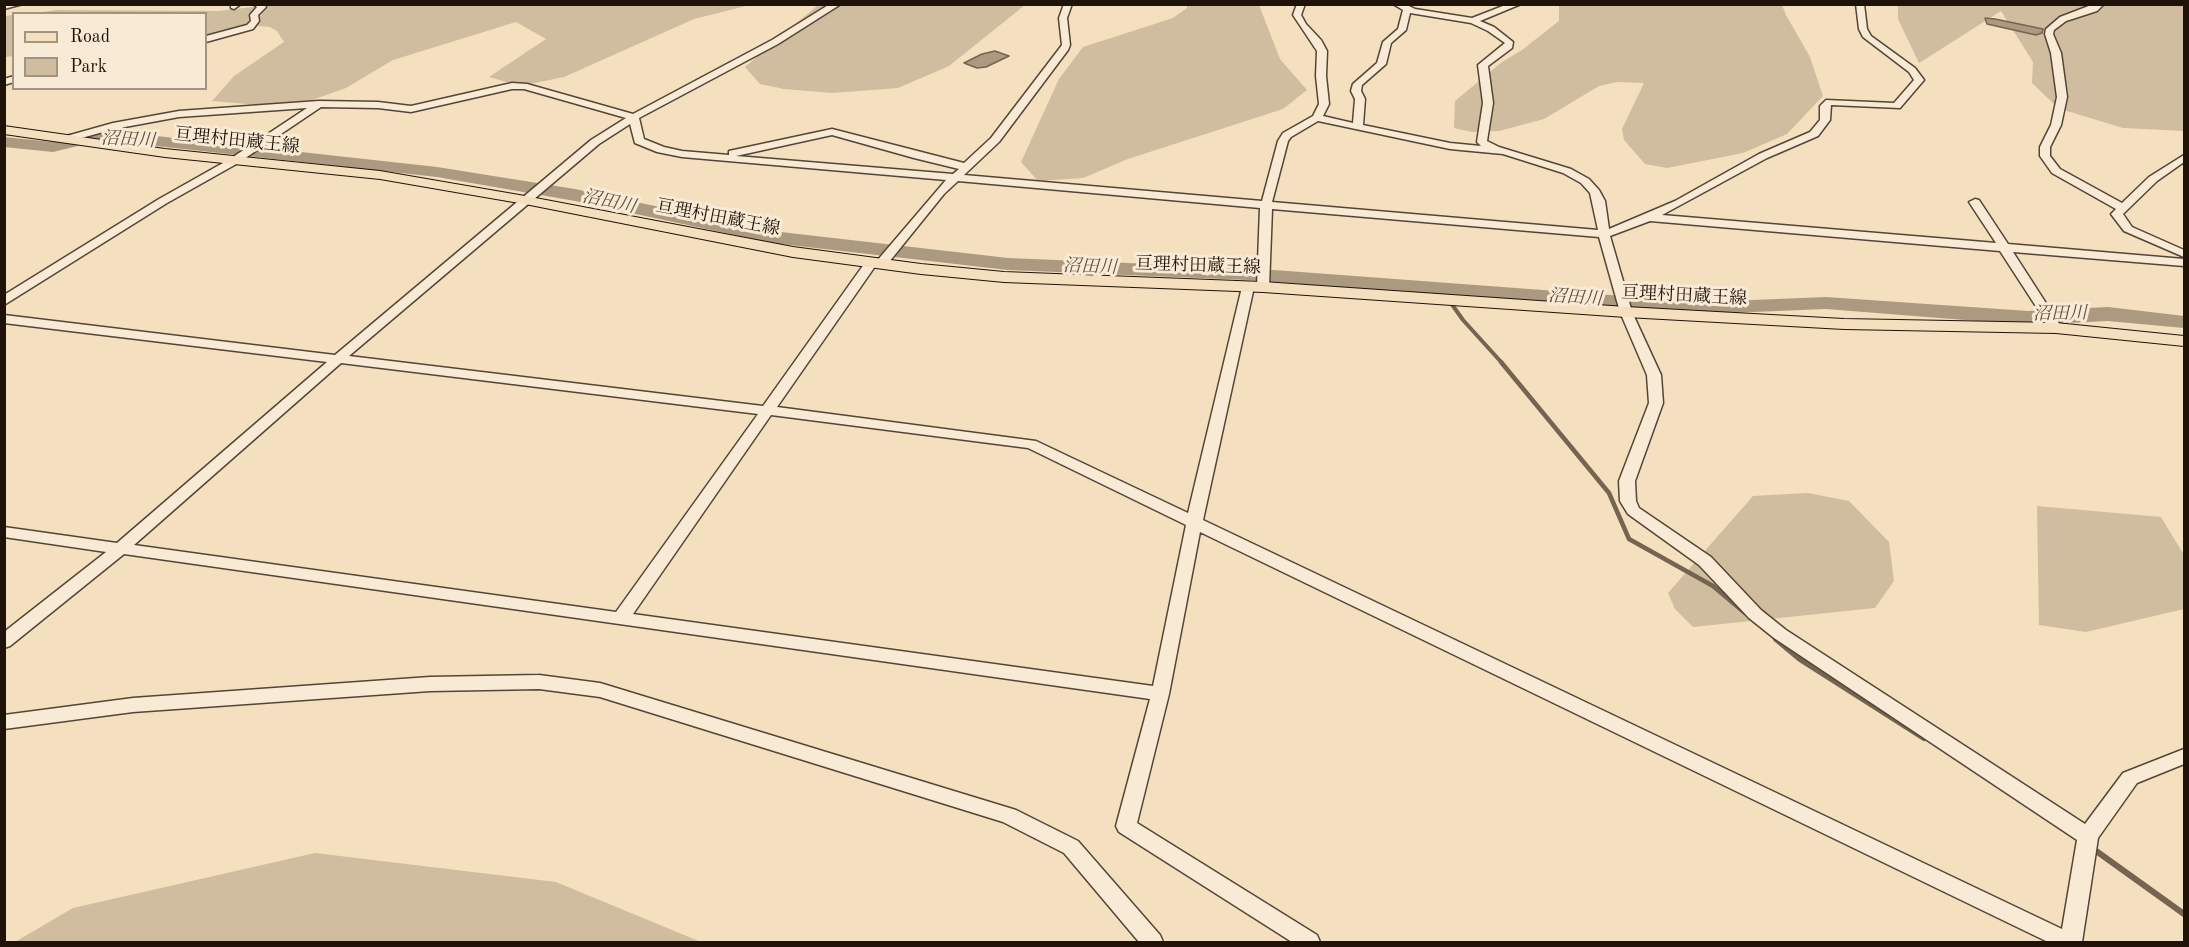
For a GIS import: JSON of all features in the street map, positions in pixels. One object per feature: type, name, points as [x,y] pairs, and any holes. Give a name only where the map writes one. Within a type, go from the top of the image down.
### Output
[{"type":"main road","name":"亘理村田蔵王線","points":[[4,130],[234,161],[380,175],[525,200],[782,250],[876,264],[1004,277],[1256,287],[1844,324],[2056,328],[2184,341]]},
{"type":"street","points":[[4,7],[19,4]]},
{"type":"street","points":[[207,39],[250,27],[255,21],[254,15],[262,8],[257,4]]},
{"type":"street","points":[[4,642],[122,548],[339,358],[595,142],[634,117],[775,42],[837,4]]},
{"type":"street","points":[[621,618],[765,411],[876,264],[928,205],[995,140],[1063,50],[1066,45],[1062,18],[1068,4]]},
{"type":"street","points":[[1301,4],[1297,15],[1302,25],[1318,42],[1323,59],[1321,76],[1324,104],[1317,118],[1287,135],[1283,141],[1266,206],[1256,287],[1194,523],[1160,694],[1126,826],[1309,942]]},
{"type":"street","points":[[1397,4],[1407,9],[1473,21],[1491,28],[1509,42],[1509,46],[1484,65],[1488,103],[1482,142],[1498,151]]},
{"type":"street","points":[[1473,21],[1517,4]]},
{"type":"street","points":[[634,117],[639,141],[646,145],[682,154],[1604,234],[1618,231],[1648,217],[1741,170],[1763,156],[1814,134],[1825,120],[1825,106],[1828,102],[1897,106],[1919,80],[1912,70],[1867,37],[1863,29],[1860,4]]},
{"type":"street","points":[[2100,4],[2094,9],[2063,19],[2050,29],[2049,34],[2056,53],[2062,97],[2056,125],[2045,147],[2045,156],[2056,171],[2124,209]]},
{"type":"street","points":[[1358,127],[1360,99],[1356,91],[1358,84],[1381,64],[1387,42],[1402,30],[1407,9]]},
{"type":"street","points":[[75,140],[113,126],[179,114],[319,104],[378,105],[411,109],[512,86],[535,89],[634,117]]},
{"type":"street","points":[[4,301],[163,201],[234,161],[319,104]]},
{"type":"street","points":[[1317,118],[1450,146],[1498,151],[1528,158],[1566,171],[1585,181],[1595,192],[1599,201],[1604,234],[1626,312],[1654,375],[1656,404],[1627,481],[1628,501],[1634,511],[1705,561],[1755,614],[1780,634],[2088,836]]},
{"type":"street","points":[[714,157],[832,132],[899,152],[966,167]]},
{"type":"street","points":[[2184,158],[2153,179],[2117,214],[2128,229],[2184,254]]},
{"type":"street","points":[[1975,202],[2056,328]]},
{"type":"street","points":[[1648,217],[2184,263]]},
{"type":"street","points":[[4,319],[1031,444],[2070,942],[2088,836],[2130,778],[2184,756]]},
{"type":"street","points":[[4,532],[1160,694]]},
{"type":"street","points":[[4,722],[133,705],[430,684],[539,682],[600,690],[1009,816],[1071,847],[1152,942]]},
{"type":"green space","points":[[277,4],[750,5],[694,19],[564,77],[520,86],[489,77],[546,39],[516,22],[393,60],[346,88],[312,100],[258,105],[212,101],[234,76],[284,42],[277,31],[270,27],[259,26],[207,36],[207,12],[43,12],[56,10],[219,11]]},
{"type":"green space","points":[[818,5],[1025,5],[949,66],[898,88],[832,93],[784,89],[760,84],[745,67]]},
{"type":"green space","points":[[1187,5],[1259,5],[1280,59],[1307,90],[1283,109],[1128,159],[1083,178],[1038,181],[1021,162],[1059,79],[1083,47],[1173,18],[1187,8]]},
{"type":"green space","points":[[1559,5],[1782,5],[1810,57],[1823,96],[1787,134],[1743,153],[1667,168],[1645,164],[1624,140],[1622,129],[1644,83],[1617,82],[1599,86],[1544,119],[1499,131],[1472,132],[1454,128],[1455,101],[1502,62],[1522,50],[1559,21]]},
{"type":"green space","points":[[1898,5],[2184,5],[2184,131],[2123,128],[2067,111],[2054,104],[2032,83],[2033,62],[2001,11],[1919,63],[1898,19]]},
{"type":"green space","points":[[12,15],[12,56],[5,57],[5,16]]},
{"type":"green space","points":[[1808,493],[1849,501],[1889,542],[1894,581],[1875,608],[1693,627],[1675,609],[1668,593],[1753,496]]},
{"type":"green space","points":[[2037,506],[2161,517],[2184,555],[2184,609],[2086,632],[2039,625]]},
{"type":"green space","points":[[315,853],[556,882],[701,942],[15,942],[73,908]]},
{"type":"shaded area","points":[[1985,18],[2043,29],[2042,33],[2036,35],[1987,24]]},
{"type":"shaded area","points":[[995,51],[1009,56],[986,67],[977,68],[964,63],[982,54]]},
{"type":"waterway","name":"沼田川","points":[[4,142],[53,147],[102,135],[437,172],[575,195],[772,237],[1008,264],[1247,274],[1704,308],[1826,303],[2028,318],[2108,314],[2184,322]]},
{"type":"waterway","points":[[1441,289],[1463,320],[1502,363]]},
{"type":"waterway","points":[[1501,362],[1609,493],[1629,539],[1713,586],[1745,613]]},
{"type":"waterway","points":[[1776,639],[1800,659],[1924,738]]},
{"type":"waterway","points":[[2092,848],[2184,914]]}]
